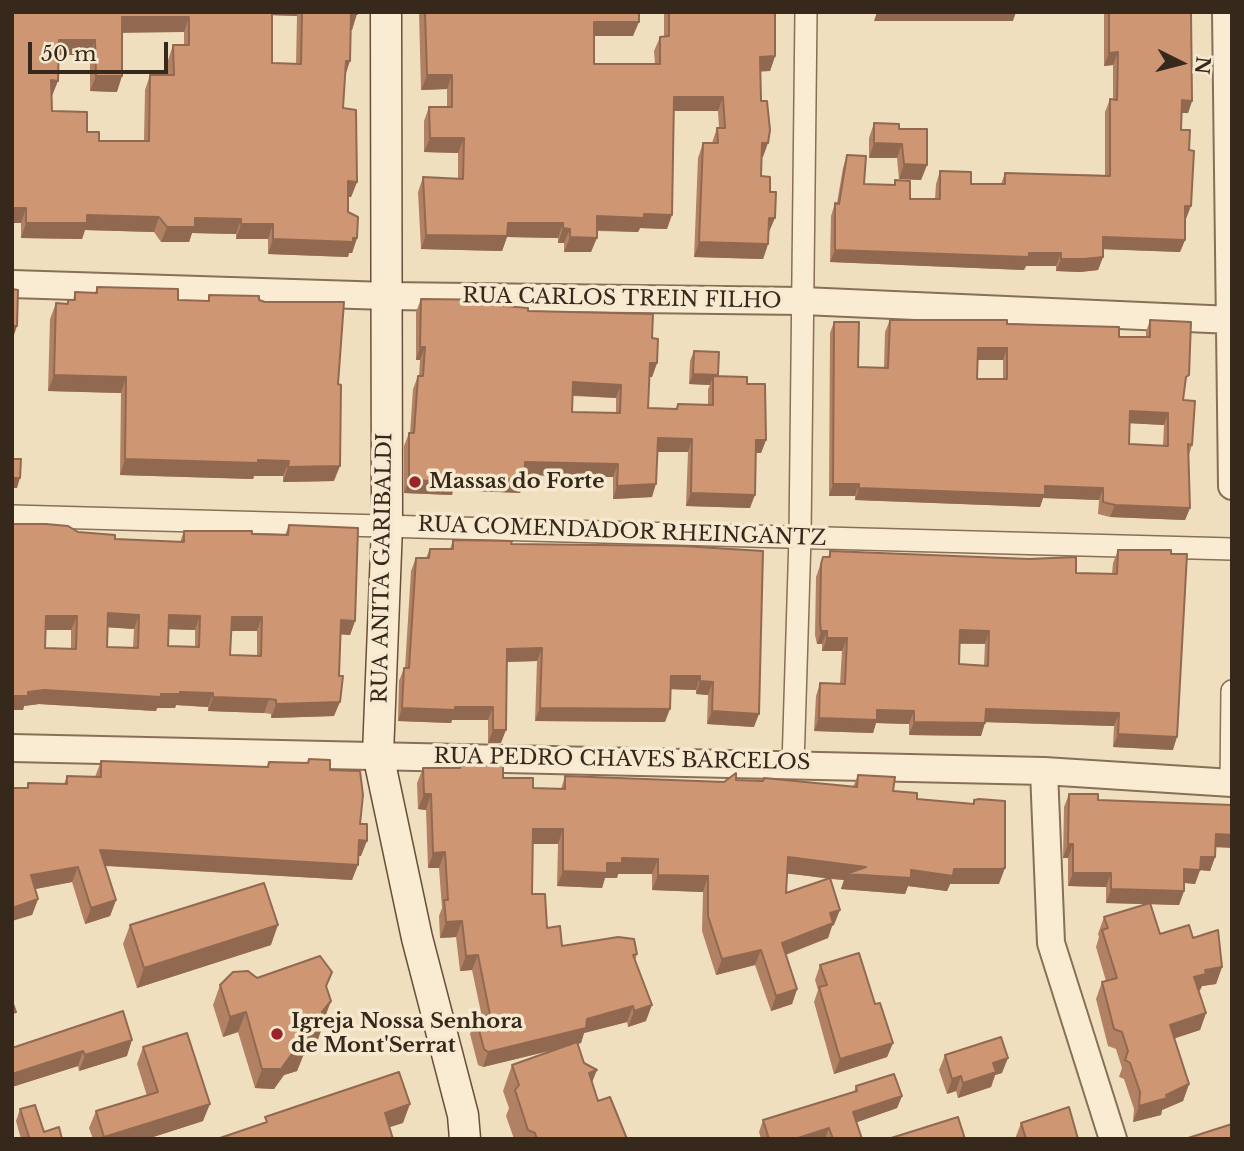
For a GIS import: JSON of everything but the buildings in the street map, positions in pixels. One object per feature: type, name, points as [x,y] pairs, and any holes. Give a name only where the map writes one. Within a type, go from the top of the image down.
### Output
[{"type":"main road","name":"RUA ANITA GARIBALDI","points":[[386,12],[387,526],[378,754],[417,937],[469,1133]]},
{"type":"street","points":[[793,765],[800,537],[806,12]]},
{"type":"street","points":[[1226,12],[1232,486]]},
{"type":"street","name":"RUA CARLOS TREIN FILHO","points":[[12,284],[387,296],[803,301],[1230,320]]},
{"type":"street","name":"RUA COMENDADOR RHEINGANTZ","points":[[12,516],[1232,549]]},
{"type":"street","points":[[1231,783],[1232,691]]},
{"type":"street","name":"RUA PEDRO CHAVES BARCELOS","points":[[12,748],[378,754],[1044,771],[1231,783]]},
{"type":"street","points":[[1044,771],[1051,943],[1113,1139]]},
{"type":"place","name":"Massas do Forte","points":[[415,482]]},
{"type":"place","name":"Igreja Nossa Senhora de Mont'Serrat","points":[[277,1034]]}]
